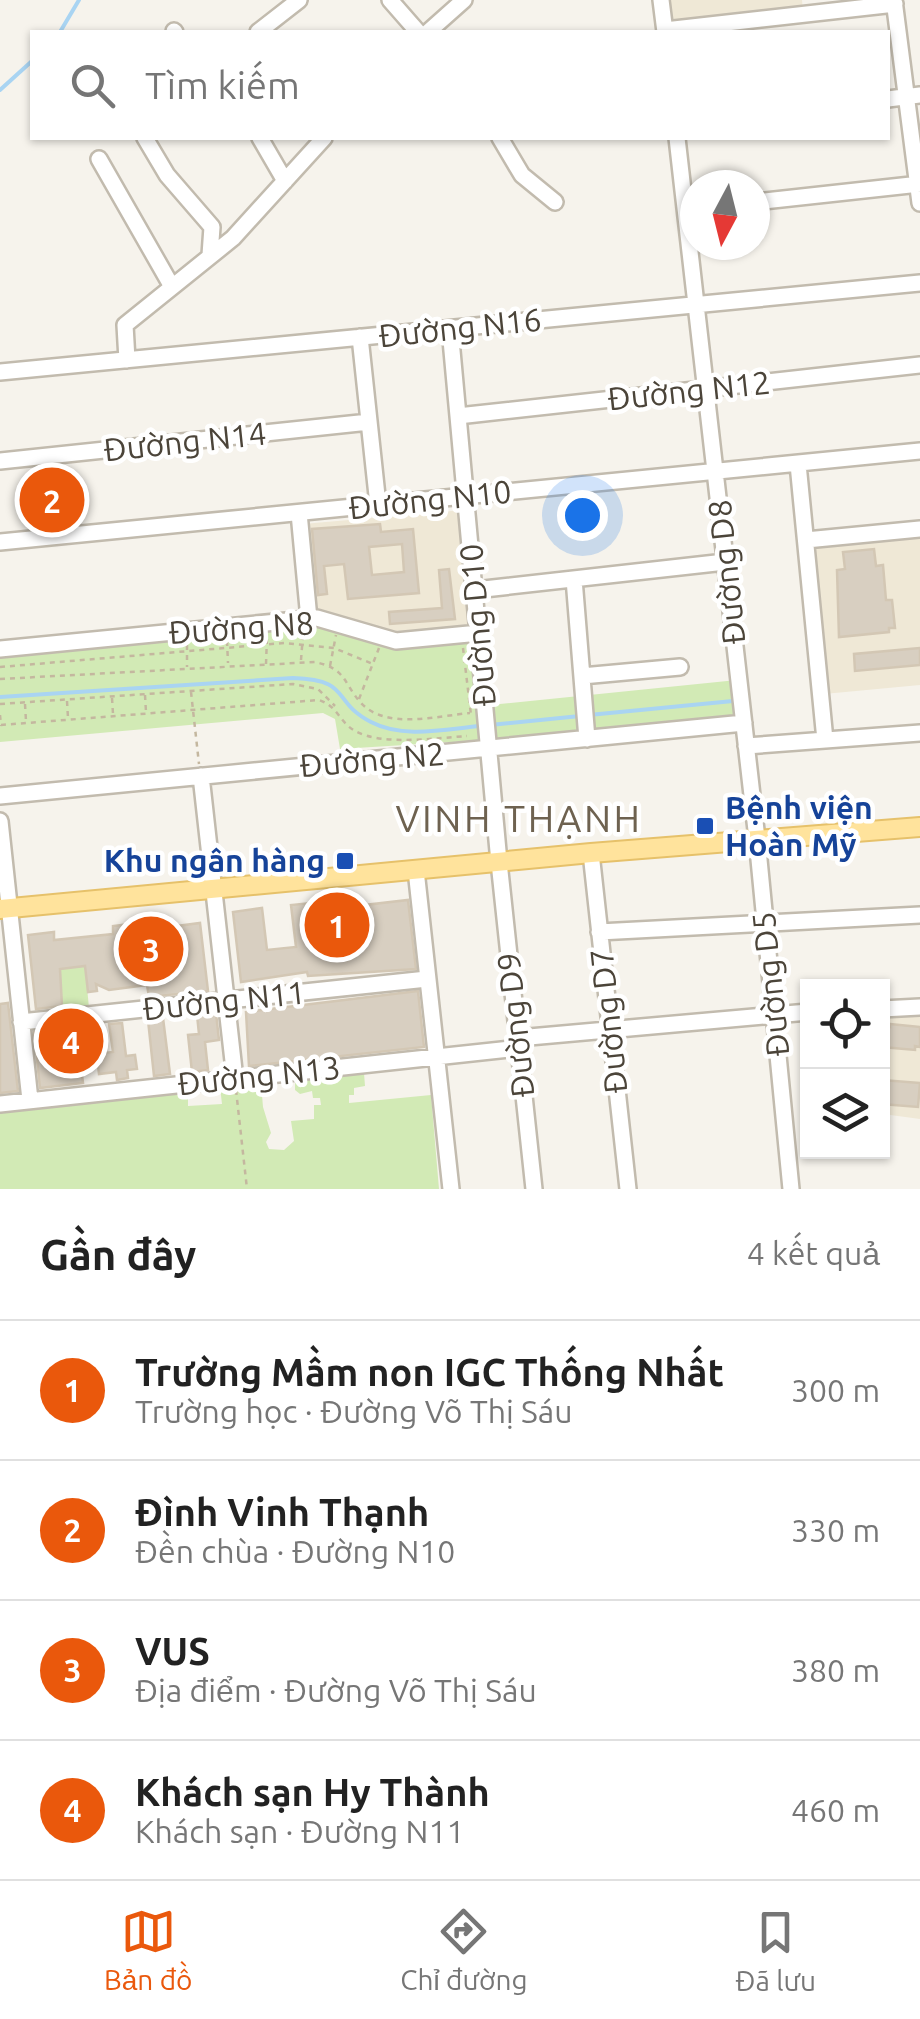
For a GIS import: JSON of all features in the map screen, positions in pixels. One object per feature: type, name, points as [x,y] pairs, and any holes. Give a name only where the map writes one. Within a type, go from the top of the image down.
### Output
[{"type":"main road","points":[[4,909],[591,853],[920,827]]},
{"type":"street","points":[[261,30],[299,0]]},
{"type":"street","points":[[390,0],[416,30]]},
{"type":"street","points":[[430,30],[464,0]]},
{"type":"street","points":[[661,0],[665,30]]},
{"type":"street","points":[[676,30],[806,7],[894,2],[913,96],[920,203]]},
{"type":"street","points":[[146,140],[167,176],[212,228],[210,256]]},
{"type":"street","points":[[261,140],[286,181]]},
{"type":"street","points":[[127,360],[126,325],[258,214],[322,140]]},
{"type":"street","points":[[501,140],[522,174],[555,202]]},
{"type":"street","name":"Đường D8","points":[[677,140],[683,170]]},
{"type":"street","points":[[99,159],[171,286]]},
{"type":"street","points":[[770,200],[919,184]]},
{"type":"street","name":"Đường D8","points":[[693,260],[757,839]]},
{"type":"street","name":"Đường N16","points":[[0,372],[920,283]]},
{"type":"street","name":"Đường D10","points":[[450,329],[486,712],[484,740],[499,862]]},
{"type":"street","points":[[360,337],[378,505]]},
{"type":"street","name":"Đường N12","points":[[458,416],[920,365]]},
{"type":"street","name":"Đường N14","points":[[0,461],[369,422]]},
{"type":"street","name":"Đường N10","points":[[0,542],[920,452]]},
{"type":"street","points":[[798,464],[825,740]]},
{"type":"street","points":[[299,513],[307,623]]},
{"type":"street","points":[[806,540],[920,529]]},
{"type":"street","points":[[475,590],[726,562]]},
{"type":"street","points":[[574,579],[586,723]]},
{"type":"street","name":"Đường N8","points":[[0,649],[307,623],[396,641],[479,632]]},
{"type":"street","points":[[582,676],[680,667]]},
{"type":"street","name":"Đường N2","points":[[0,796],[201,776],[586,723],[744,723]]},
{"type":"street","points":[[746,746],[920,732]]},
{"type":"street","points":[[201,776],[235,1079]]},
{"type":"street","points":[[0,821],[4,909],[30,1100]]},
{"type":"street","name":"Đường D5","points":[[757,839],[791,1189]]},
{"type":"street","name":"Đường D7","points":[[591,853],[628,1189]]},
{"type":"street","name":"Đường D9","points":[[499,862],[534,1189]]},
{"type":"street","points":[[416,870],[451,1189]]},
{"type":"street","points":[[600,932],[920,914]]},
{"type":"street","name":"Đường N11","points":[[21,1022],[427,979]]},
{"type":"street","points":[[890,1009],[920,1007]]},
{"type":"street","name":"Đường N13","points":[[0,1104],[436,1057],[610,1028],[800,1012]]},
{"type":"path","points":[[300,662],[307,623]]},
{"type":"path","points":[[266,664],[268,631]]},
{"type":"path","points":[[330,666],[336,633]]},
{"type":"path","points":[[227,635],[228,666]]},
{"type":"path","points":[[186,638],[187,668]]},
{"type":"path","points":[[0,666],[302,643],[334,648],[373,664]]},
{"type":"path","points":[[0,679],[300,662],[330,666],[347,679],[359,700],[376,712],[398,718],[471,713],[463,644]]},
{"type":"path","points":[[359,700],[380,646],[384,648]]},
{"type":"path","points":[[72,650],[74,675]]},
{"type":"path","points":[[53,652],[55,676]]},
{"type":"path","points":[[0,704],[304,685],[318,689],[352,729],[368,734],[409,740],[484,740]]},
{"type":"path","points":[[191,691],[201,776]]},
{"type":"path","points":[[145,694],[146,713]]},
{"type":"path","points":[[112,696],[114,716]]},
{"type":"path","points":[[67,700],[68,720]]},
{"type":"path","points":[[0,714],[1,725],[308,700],[319,700],[336,708]]},
{"type":"path","points":[[25,702],[27,723]]},
{"type":"path","points":[[235,1079],[247,1189]]},
{"type":"shaded area","points":[[665,0],[802,0],[803,11],[668,26]]},
{"type":"shaded area","points":[[463,510],[475,629],[396,637],[317,614],[303,524]]},
{"type":"shaded area","points":[[920,533],[920,685],[824,694],[810,543]]},
{"type":"shaded area","points":[[920,1015],[920,1119],[890,1115],[890,1017]]},
{"type":"green space","points":[[316,622],[396,645],[475,637],[485,740],[340,749],[335,719],[323,713],[0,742],[0,653]]},
{"type":"green space","points":[[737,680],[741,720],[493,749],[490,705]]},
{"type":"green space","points":[[85,966],[89,1008],[62,1011],[58,969]]},
{"type":"green space","points":[[364,1073],[365,1086],[354,1088],[349,1103],[431,1095],[439,1189],[0,1189],[0,1110],[188,1091],[188,1106],[222,1104],[220,1087],[261,1083],[271,1133],[266,1142],[269,1149],[284,1150],[294,1141],[291,1121],[314,1119],[314,1105],[321,1105],[312,1091],[300,1094],[295,1090],[295,1080]]},
{"type":"building","points":[[41,487],[68,491],[64,513],[37,509]]},
{"type":"building","points":[[380,524],[381,532],[413,529],[419,593],[348,599],[344,564],[324,566],[327,594],[318,595],[312,529]],"holes":[[[402,544],[404,572],[372,575],[369,547]]]},
{"type":"building","points":[[874,549],[876,566],[883,565],[886,600],[892,600],[895,628],[839,637],[837,570],[845,569],[843,552]]},
{"type":"building","points":[[449,569],[455,619],[390,624],[389,612],[442,608],[439,570]]},
{"type":"building","points":[[920,648],[920,665],[855,671],[854,654]]},
{"type":"building","points":[[408,900],[416,969],[308,976],[307,972],[241,982],[233,912],[262,908],[267,950],[296,947],[291,905],[320,902],[321,910]]},
{"type":"building","points":[[200,923],[208,991],[149,997],[147,985],[109,990],[96,984],[97,991],[88,992],[85,966],[60,969],[62,1006],[36,1009],[28,935],[54,932],[54,940],[113,934],[113,926],[130,924],[131,932]]},
{"type":"building","points":[[418,991],[424,1047],[249,1066],[246,1012]]},
{"type":"building","points":[[8,1003],[18,1091],[0,1093],[0,1004]]},
{"type":"building","points":[[216,1013],[219,1040],[205,1042],[208,1070],[192,1072],[188,1035],[199,1034],[197,1015]]},
{"type":"building","points":[[163,1018],[170,1074],[154,1076],[148,1020]]},
{"type":"building","points":[[122,1023],[126,1056],[135,1055],[137,1069],[127,1070],[128,1078],[117,1080],[116,1072],[99,1074],[98,1065],[81,1067],[83,1083],[40,1088],[34,1032],[76,1027],[80,1056],[113,1052],[109,1024]]},
{"type":"building","points":[[890,1027],[920,1027],[920,1047],[890,1048]]},
{"type":"building","points":[[890,1081],[920,1083],[918,1107],[890,1105]]},
{"type":"waterway","points":[[61,30],[79,0]]},
{"type":"waterway","points":[[0,90],[30,63]]},
{"type":"waterway","points":[[0,697],[293,678],[333,687],[358,714],[383,727],[425,732],[480,726]]},
{"type":"waterway","points":[[589,715],[733,701]]},
{"type":"waterway","points":[[490,725],[580,716]]},
{"type":"place","name":"Đình Vinh Thạnh","points":[[52,500]]},
{"type":"place","name":"Bệnh viện Hoàn Mỹ","points":[[705,826]]},
{"type":"place","name":"Khu ngân hàng","points":[[345,861]]},
{"type":"place","name":"Trường Mầm non IGC Thống Nhất","points":[[337,925]]},
{"type":"place","name":"VUS","points":[[151,949]]},
{"type":"place","name":"Khách sạn Hy Thành","points":[[71,1041]]},
{"type":"district","name":"VINH THẠNH","points":[[519,819]]}]
